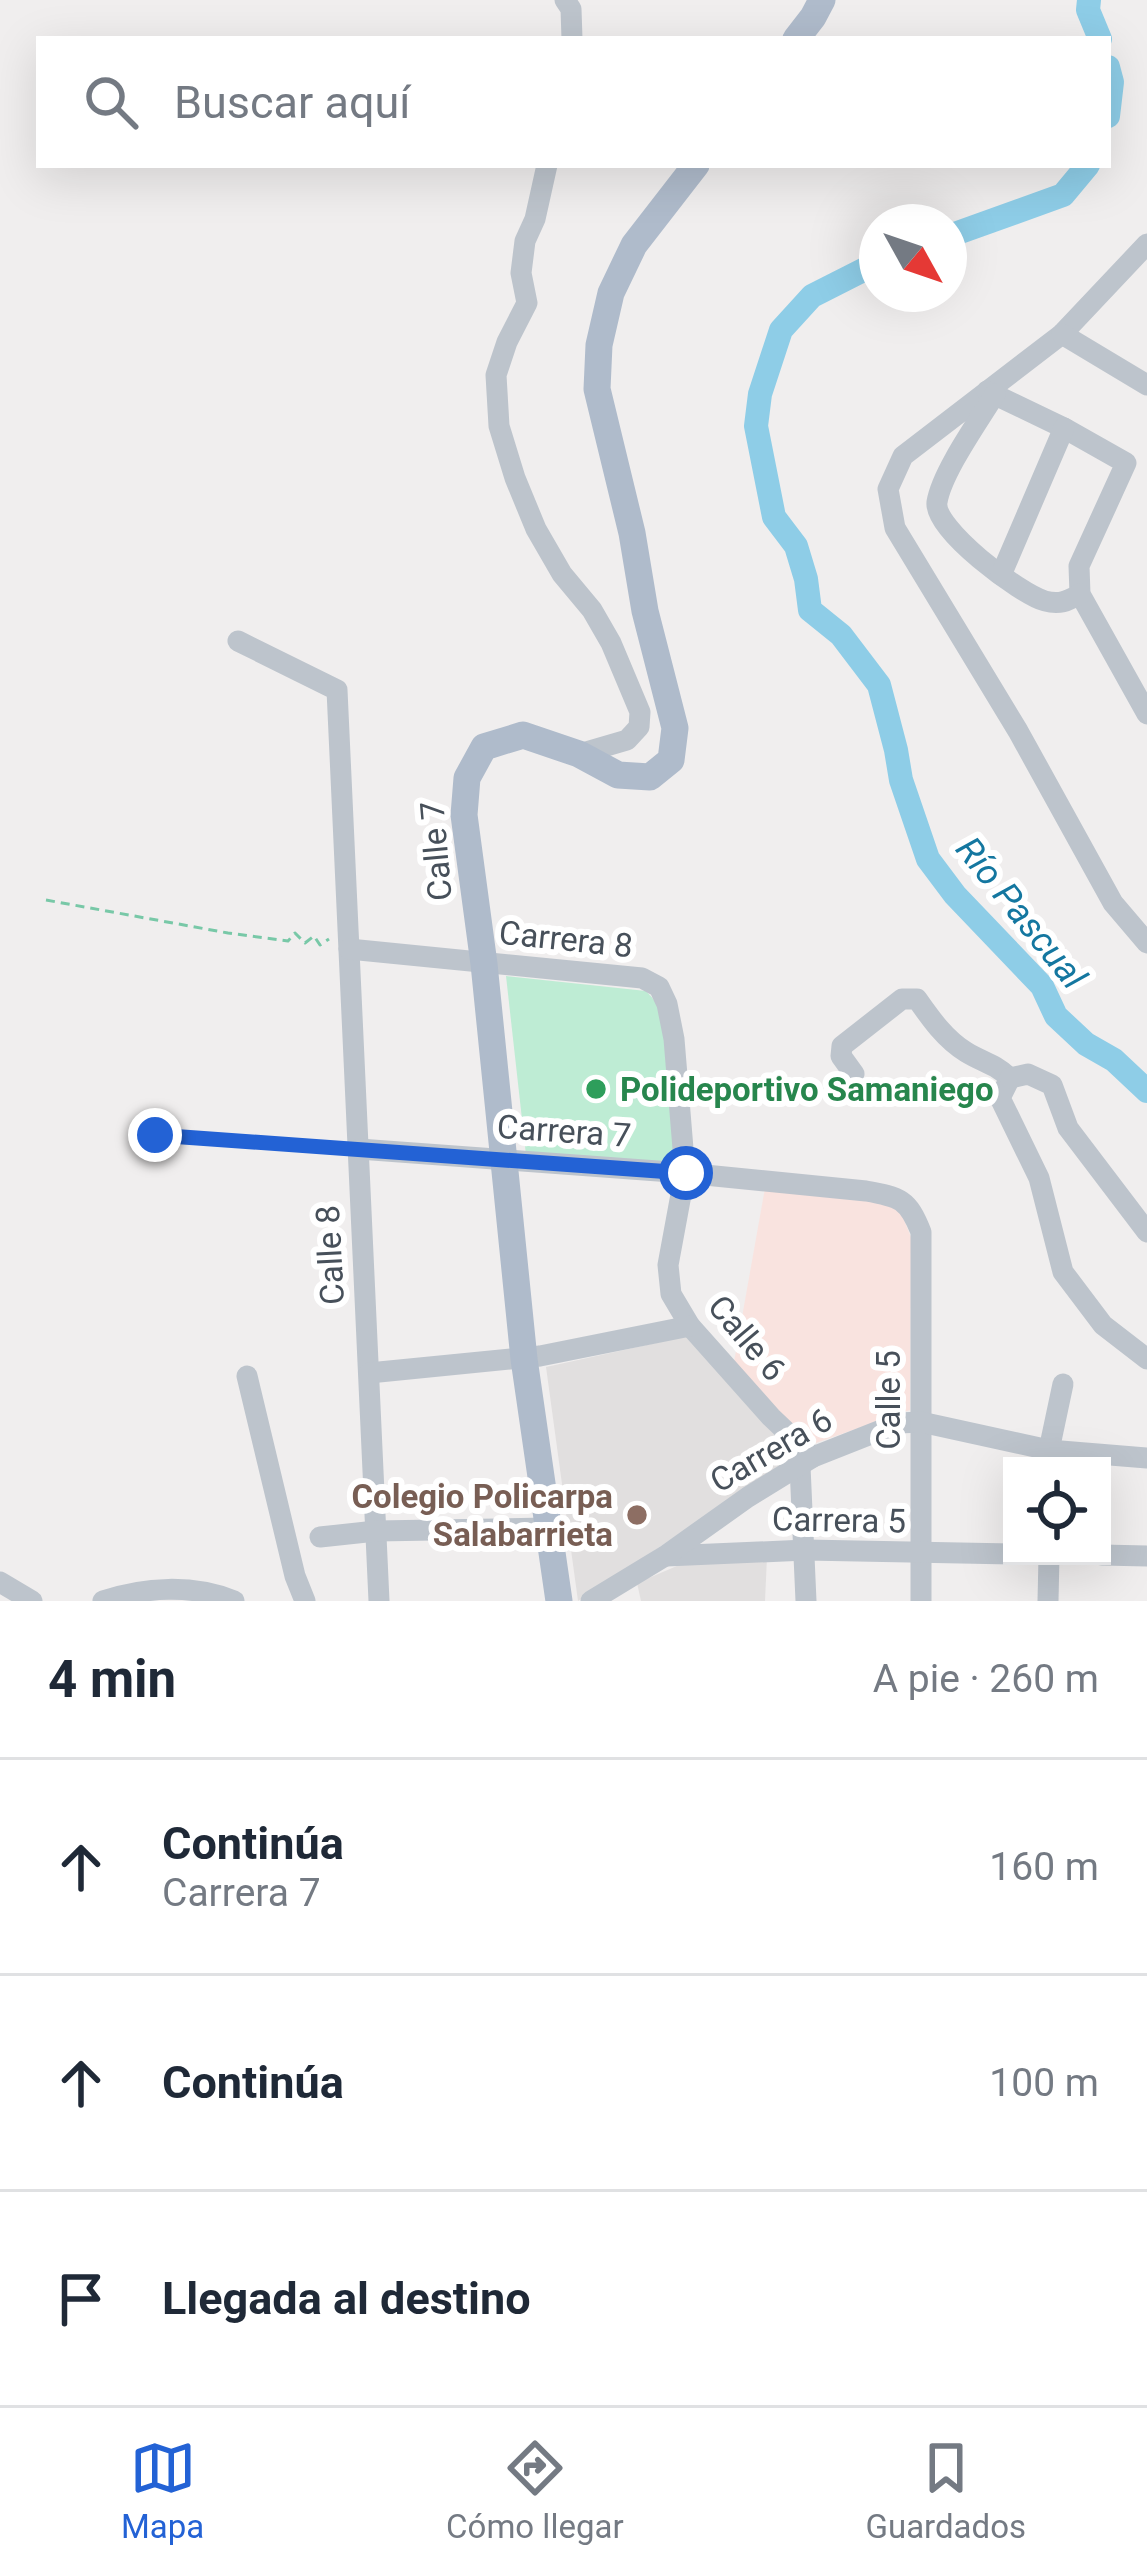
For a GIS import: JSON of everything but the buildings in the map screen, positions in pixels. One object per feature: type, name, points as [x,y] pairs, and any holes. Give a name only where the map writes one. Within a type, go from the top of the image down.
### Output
[{"type":"main road","points":[[798,36],[822,0]]},
{"type":"main road","points":[[580,754],[618,775],[650,777],[671,760],[675,728],[597,389],[599,344],[611,293],[634,245],[694,168]]},
{"type":"main road","name":"Calle 7","points":[[559,1601],[546,1528],[491,965],[464,814],[467,778],[484,747],[523,735],[580,754]]},
{"type":"main road","name":"Calle 7","points":[[532,1358],[566,1548],[568,1601]]},
{"type":"street","points":[[565,0],[571,9],[572,36]]},
{"type":"street","points":[[796,36],[805,0]]},
{"type":"street","points":[[546,168],[525,241],[521,273],[526,303],[496,376],[499,426],[536,529],[562,574],[592,610],[640,712],[639,727],[627,740],[580,754]]},
{"type":"street","points":[[1147,244],[1062,334],[902,456],[888,489],[895,528],[1018,731],[1113,903],[1147,943]]},
{"type":"street","points":[[1062,334],[1144,379]]},
{"type":"street","points":[[991,392],[1126,463],[1079,566],[1080,594],[1147,714]]},
{"type":"street","points":[[991,392],[945,480],[938,513],[951,531],[1001,575],[1042,601],[1063,604],[1080,594]]},
{"type":"street","points":[[1001,575],[1064,428]]},
{"type":"street","name":"Calle 8","points":[[238,641],[337,690],[379,1601]]},
{"type":"street","name":"Carrera 8","points":[[349,949],[642,978],[658,987],[667,1004],[674,1039],[686,1173]]},
{"type":"street","points":[[854,1074],[841,1056],[842,1046],[902,999],[917,999],[938,1029],[1010,1078]]},
{"type":"street","points":[[1010,1078],[1028,1074],[1052,1084],[1068,1128],[1147,1232]]},
{"type":"street","points":[[1010,1078],[1000,1098],[1039,1178],[1063,1272],[1103,1325],[1147,1359]]},
{"type":"street","name":"Carrera 7","points":[[358,1149],[686,1173],[866,1191],[905,1203]]},
{"type":"street","name":"Calle 6","points":[[686,1173],[668,1265],[671,1294],[690,1326],[807,1462]]},
{"type":"street","name":"Calle 5","points":[[905,1203],[921,1232],[921,1601]]},
{"type":"street","points":[[369,1372],[532,1358],[690,1326]]},
{"type":"street","points":[[247,1376],[299,1599]]},
{"type":"street","points":[[1049,1457],[1063,1384]]},
{"type":"street","name":"Carrera 6","points":[[591,1601],[807,1462],[899,1424],[921,1422],[1045,1457]]},
{"type":"street","name":"Carrera 6","points":[[1111,1458],[1147,1458]]},
{"type":"street","points":[[806,1601],[807,1462]]},
{"type":"street","points":[[320,1537],[376,1531],[546,1528]]},
{"type":"street","name":"Carrera 5","points":[[665,1556],[806,1550],[1003,1554]]},
{"type":"street","points":[[1111,1555],[1147,1556]]},
{"type":"street","points":[[1048,1601],[1049,1565]]},
{"type":"street","points":[[0,1582],[32,1601]]},
{"type":"street","points":[[103,1601],[132,1591],[184,1590],[213,1592],[234,1601]]},
{"type":"path","points":[[46,901],[228,933],[288,940],[295,933],[305,943],[314,936],[320,945],[328,938],[335,947],[341,940],[349,949]]},
{"type":"path","points":[[155,1135],[358,1149]]},
{"type":"shaded area","points":[[765,1188],[883,1201],[899,1208],[911,1237],[910,1410],[810,1445],[734,1362]]},
{"type":"shaded area","name":"Colegio Policarpa Salabarrieta","points":[[688,1336],[800,1454],[578,1601],[546,1367]]},
{"type":"shaded area","points":[[767,1557],[765,1601],[641,1601],[637,1583],[691,1560]]},
{"type":"green space","name":"Polideportivo Samaniego","points":[[506,976],[650,995],[666,1024],[681,1165],[526,1155]]},
{"type":"waterway","name":"Río Pascual","points":[[1089,0],[1099,36]]},
{"type":"waterway","name":"Río Pascual","points":[[1111,78],[1111,90]]},
{"type":"waterway","name":"Río Pascual","points":[[967,230],[1063,195],[1086,168]]},
{"type":"waterway","name":"Río Pascual","points":[[859,272],[812,296],[781,330],[760,394],[756,426],[774,517],[796,546],[810,610],[841,635],[879,685],[901,780],[928,859],[955,895],[1042,986],[1056,1016],[1147,1091]]},
{"type":"place","name":"Polideportivo Samaniego","points":[[596,1089]]},
{"type":"place","name":"Colegio Policarpa Salabarrieta","points":[[637,1515]]},
{"type":"route","points":[[155,1135],[686,1173]]}]
